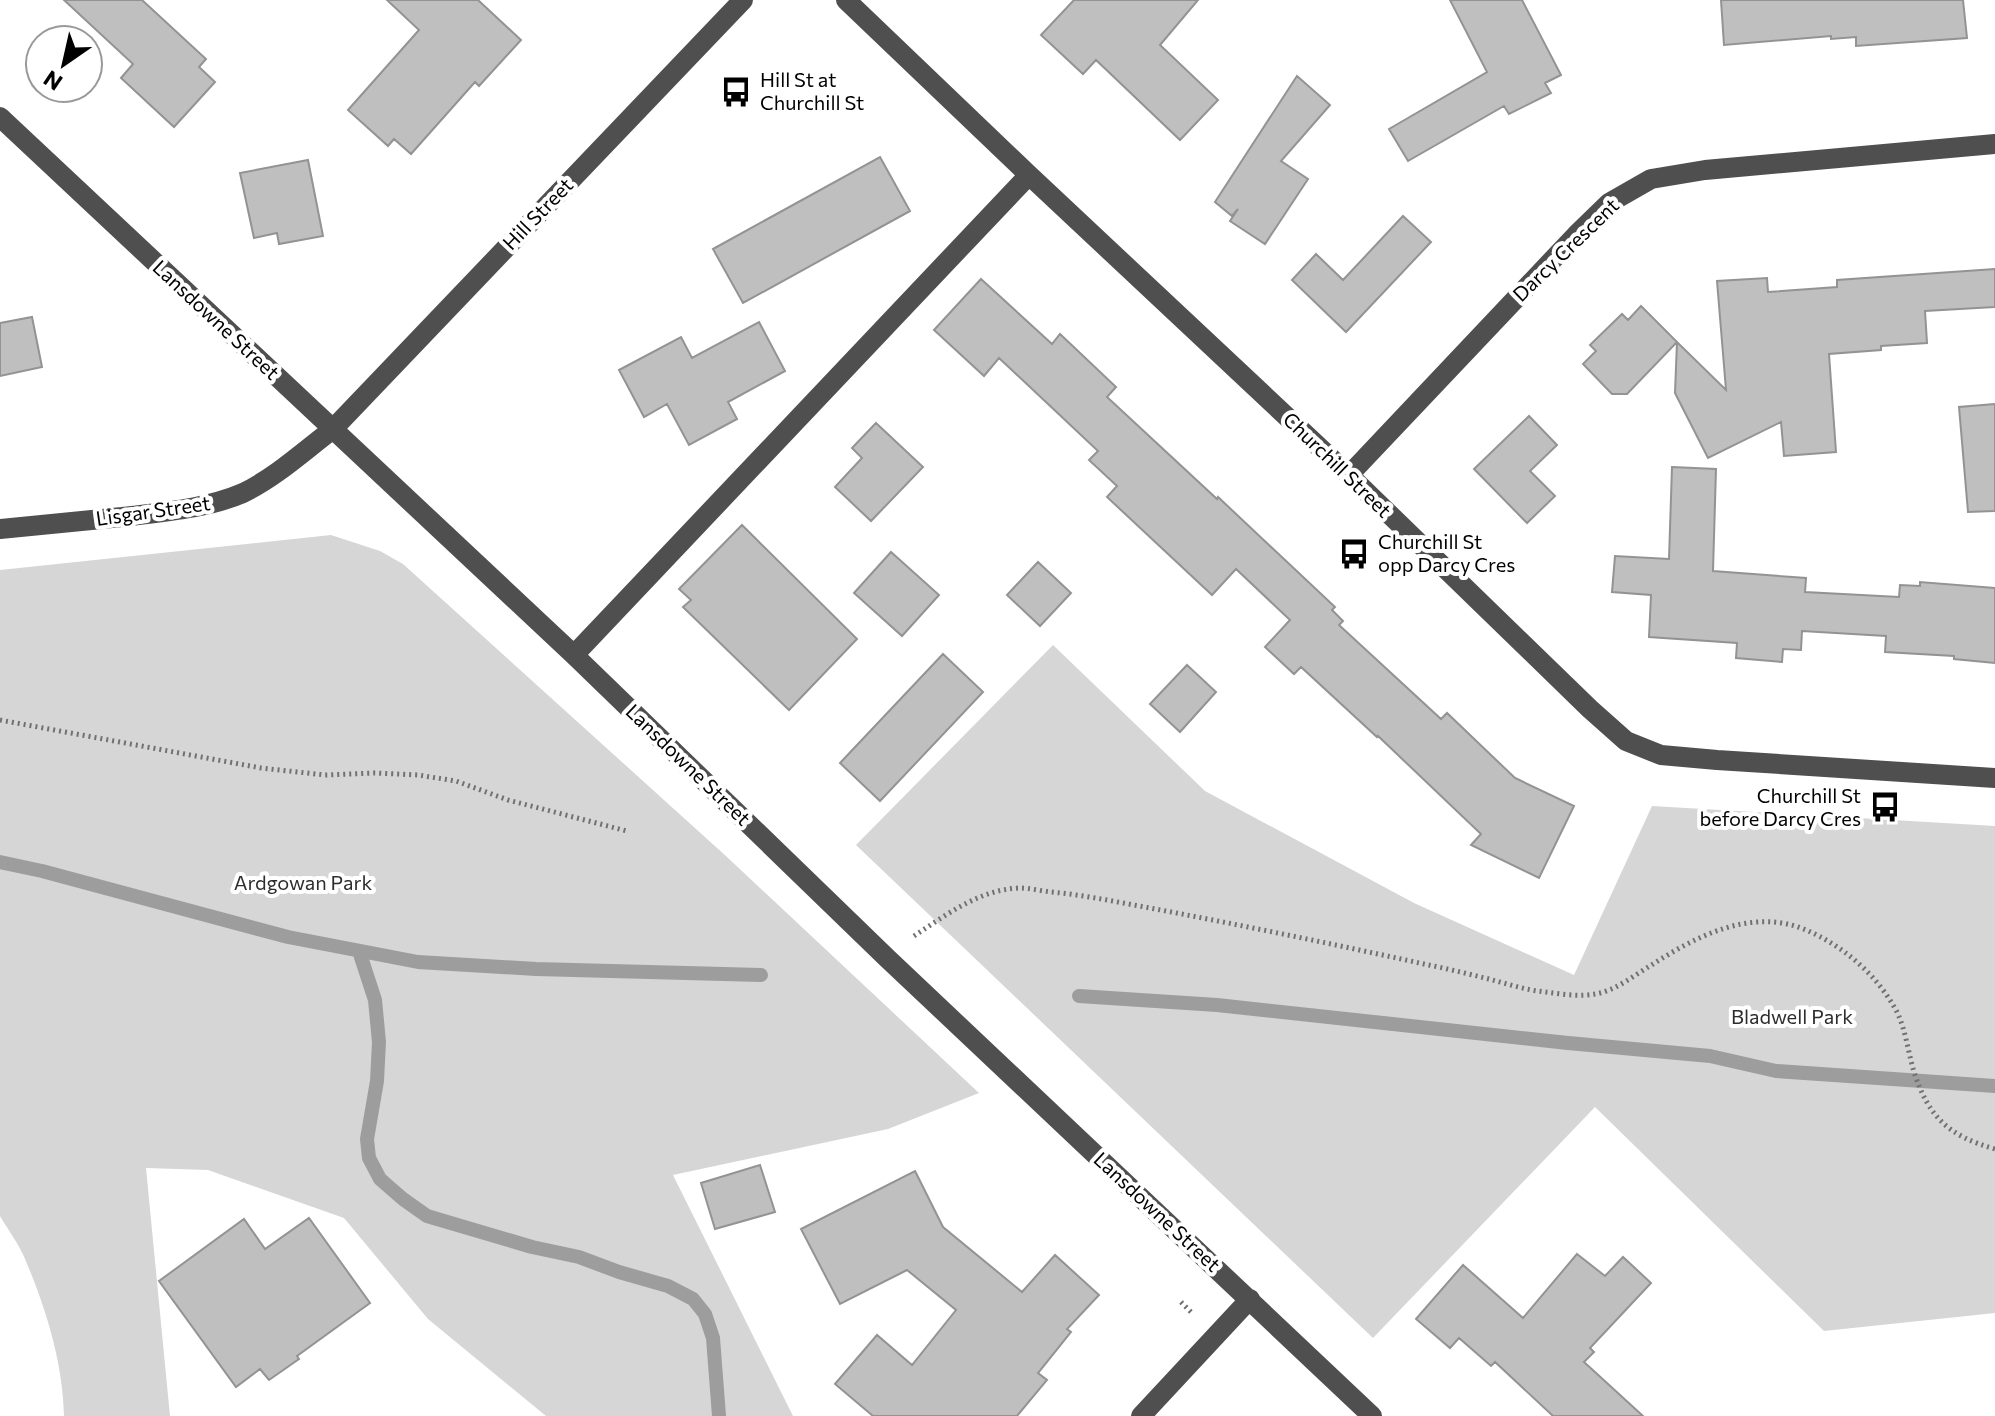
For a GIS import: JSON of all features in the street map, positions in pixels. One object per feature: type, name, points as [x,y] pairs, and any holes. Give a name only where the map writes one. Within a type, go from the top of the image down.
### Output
[{"type":"street","name":"Hill Street","points":[[333,429],[743,0]]},
{"type":"street","name":"Churchill Street","points":[[846,0],[1626,741],[1661,755],[1995,778]]},
{"type":"street","name":"Lansdowne Street","points":[[0,117],[574,655],[888,959],[1372,1416]]},
{"type":"street","name":"Darcy Crescent","points":[[1349,475],[1587,224],[1609,203],[1651,179],[1705,170],[1995,144]]},
{"type":"street","points":[[574,655],[1029,175]]},
{"type":"street","name":"Lisgar Street","points":[[0,529],[170,511],[224,500],[266,480],[333,429]]},
{"type":"street","points":[[1141,1416],[1250,1299]]},
{"type":"path","points":[[0,720],[261,768],[325,775],[418,775],[456,781],[508,800],[627,831]]},
{"type":"path","points":[[888,959],[911,938],[954,909],[988,895],[1020,888],[1072,894],[1285,933],[1534,991],[1596,994],[1620,985],[1674,950],[1716,931],[1746,922],[1773,921],[1804,929],[1835,944],[1861,965],[1883,989],[1898,1014],[1914,1073],[1926,1100],[1941,1122],[1958,1136],[1995,1149]]},
{"type":"path","points":[[1181,1302],[1191,1312]]},
{"type":"green space","name":"Ardgowan Park","points":[[331,535],[380,551],[403,564],[727,857],[979,1093],[888,1129],[673,1175],[793,1416],[546,1416],[428,1319],[344,1218],[208,1170],[146,1168],[170,1416],[64,1416],[57,1356],[46,1316],[23,1253],[0,1216],[0,570]]},
{"type":"green space","name":"Bladwell Park","points":[[1053,645],[1205,791],[1414,903],[1574,975],[1652,806],[1995,826],[1995,1313],[1824,1331],[1595,1107],[1373,1338],[856,845]]},
{"type":"building","points":[[64,0],[142,0],[206,59],[199,67],[215,82],[174,127],[121,78],[133,64],[104,37],[104,24],[90,24]]},
{"type":"building","points":[[387,0],[478,0],[521,40],[479,86],[475,82],[411,154],[394,139],[388,146],[348,110],[419,30]]},
{"type":"building","points":[[1074,0],[1198,0],[1160,45],[1218,100],[1180,140],[1096,60],[1083,74],[1041,35]]},
{"type":"building","points":[[1450,0],[1522,0],[1561,75],[1545,83],[1551,93],[1509,114],[1504,106],[1408,161],[1389,129],[1487,72]]},
{"type":"building","points":[[1721,0],[1963,0],[1967,38],[1856,46],[1856,37],[1831,39],[1831,36],[1724,45]]},
{"type":"building","points":[[1297,76],[1330,105],[1281,161],[1308,179],[1265,244],[1230,221],[1238,209],[1232,216],[1215,202]]},
{"type":"building","points":[[880,157],[910,211],[743,303],[713,249]]},
{"type":"building","points":[[308,160],[323,236],[279,244],[277,233],[254,238],[240,173]]},
{"type":"building","points":[[1403,216],[1431,242],[1346,332],[1292,280],[1316,254],[1343,280]]},
{"type":"building","points":[[1995,269],[1995,307],[1925,311],[1927,343],[1829,354],[1836,452],[1784,456],[1781,422],[1708,458],[1675,393],[1677,342],[1726,390],[1717,281],[1767,278],[1768,292],[1837,287],[1837,280]]},
{"type":"building","points":[[981,279],[1052,344],[1060,334],[1116,387],[1107,397],[1335,607],[1332,610],[1343,621],[1339,625],[1441,719],[1447,713],[1515,778],[1574,806],[1539,878],[1471,845],[1481,834],[1301,667],[1294,674],[1265,647],[1290,620],[1236,569],[1212,595],[1107,497],[1117,486],[1089,460],[1098,451],[999,358],[984,376],[934,330]]},
{"type":"building","points":[[1641,306],[1677,342],[1627,394],[1612,394],[1583,364],[1596,351],[1590,345],[1622,314],[1628,320]]},
{"type":"building","points":[[32,317],[42,367],[0,376],[0,323]]},
{"type":"building","points":[[759,322],[785,371],[728,402],[737,419],[689,445],[667,404],[644,417],[619,370],[681,337],[692,358]]},
{"type":"building","points":[[1995,404],[1995,511],[1968,512],[1959,407]]},
{"type":"building","points":[[1529,416],[1557,445],[1530,471],[1555,496],[1527,523],[1474,469]]},
{"type":"building","points":[[876,423],[923,467],[871,521],[835,487],[862,458],[852,448]]},
{"type":"building","points":[[1672,467],[1716,469],[1713,571],[1806,578],[1805,592],[1899,597],[1900,585],[1920,586],[1920,582],[1995,588],[1995,663],[1954,659],[1954,656],[1885,652],[1886,636],[1802,631],[1801,650],[1783,649],[1782,662],[1736,658],[1737,643],[1649,637],[1651,595],[1612,592],[1615,556],[1669,559]]},
{"type":"building","points":[[742,525],[857,639],[789,710],[683,607],[691,600],[679,589]]},
{"type":"building","points":[[891,552],[939,595],[902,636],[854,593]]},
{"type":"building","points":[[1038,562],[1071,593],[1040,626],[1007,595]]},
{"type":"building","points":[[943,654],[983,692],[880,801],[840,763]]},
{"type":"building","points":[[1187,665],[1216,692],[1180,732],[1150,704]]},
{"type":"building","points":[[760,1165],[775,1212],[715,1229],[701,1183]]},
{"type":"building","points":[[915,1171],[943,1227],[1022,1292],[1055,1255],[1099,1295],[1067,1329],[1071,1332],[1038,1373],[1047,1380],[1017,1416],[873,1416],[835,1384],[877,1335],[912,1365],[956,1310],[907,1270],[840,1304],[801,1229]]},
{"type":"building","points":[[309,1218],[370,1303],[269,1380],[260,1369],[236,1387],[159,1281],[244,1219],[265,1249]]},
{"type":"building","points":[[1577,1254],[1605,1276],[1623,1257],[1651,1283],[1590,1348],[1594,1352],[1584,1362],[1643,1416],[1553,1416],[1495,1362],[1491,1366],[1459,1338],[1450,1348],[1416,1319],[1463,1265],[1523,1318]]},
{"type":"waterway","points":[[0,862],[288,937],[418,962],[536,969],[761,975]]},
{"type":"waterway","points":[[359,951],[375,1000],[379,1042],[377,1081],[367,1139],[369,1158],[380,1179],[427,1216],[532,1247],[579,1257],[668,1286],[693,1299],[705,1314],[713,1338],[719,1416]]},
{"type":"waterway","points":[[1079,996],[1217,1005],[1710,1056],[1776,1071],[1995,1086]]},
{"type":"place","name":"Hill St at Churchill St","points":[[736,92]]},
{"type":"place","name":"Churchill St opp Darcy Cres","points":[[1354,554]]},
{"type":"place","name":"Churchill St before Darcy Cres","points":[[1885,807]]}]
